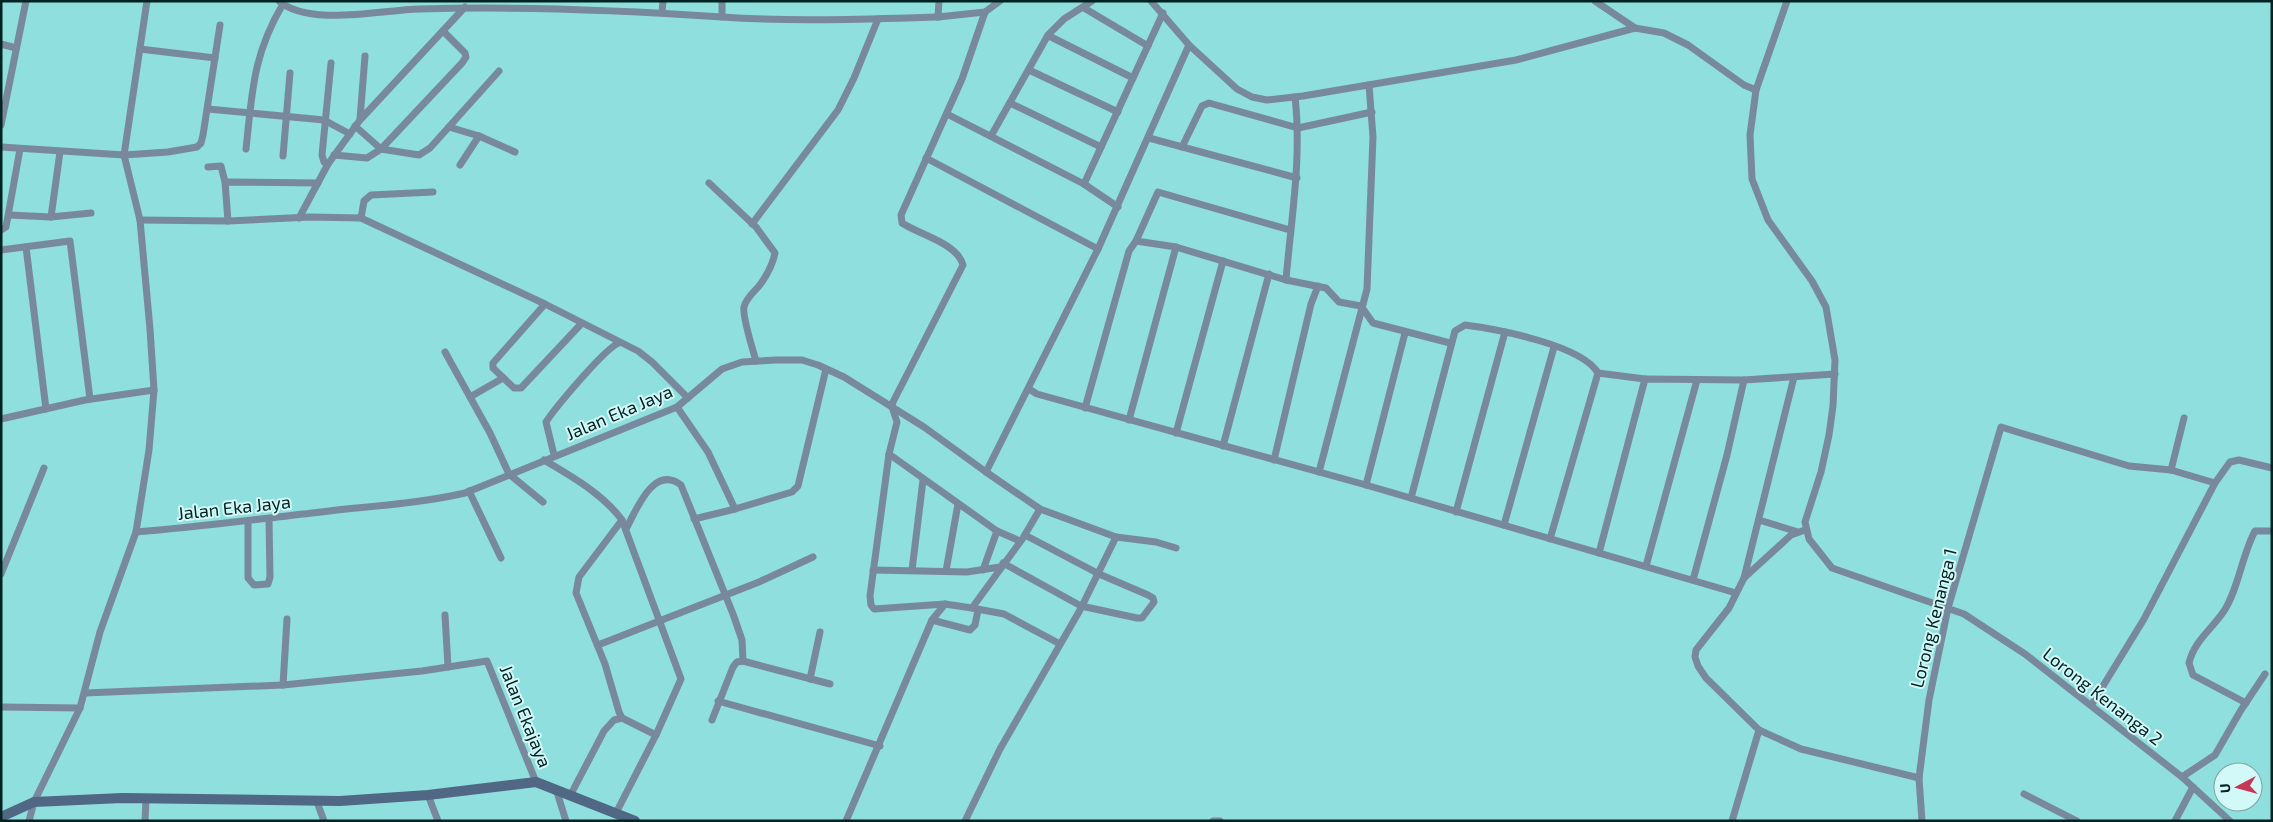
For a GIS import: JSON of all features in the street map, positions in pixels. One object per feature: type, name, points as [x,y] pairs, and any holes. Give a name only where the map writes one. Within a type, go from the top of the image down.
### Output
[{"type":"street","points":[[1,125],[26,1]]},
{"type":"street","points":[[29,821],[34,802],[80,708],[85,693],[100,632],[136,532],[149,450],[154,390],[150,329],[140,220],[124,155],[147,1]]},
{"type":"street","points":[[662,12],[663,1]]},
{"type":"street","points":[[722,1],[722,17]]},
{"type":"street","points":[[938,1],[938,17]]},
{"type":"street","points":[[246,149],[254,74],[260,52],[281,3],[290,9],[315,16],[408,9],[465,8],[477,4],[662,12],[722,17],[878,19],[938,17],[984,12],[1000,1]]},
{"type":"street","points":[[991,136],[1050,36],[1064,19],[1084,8],[1092,1]]},
{"type":"street","points":[[1151,1],[1189,45],[1236,89],[1252,97],[1267,100],[1516,60],[1635,28]]},
{"type":"street","points":[[1595,1],[1635,28],[1664,33],[1688,45],[1744,85],[1756,90]]},
{"type":"street","points":[[1744,578],[1791,535],[1801,531],[1821,472],[1829,435],[1835,374],[1826,307],[1812,281],[1768,220],[1752,180],[1750,135],[1756,90],[1787,1]]},
{"type":"street","points":[[300,218],[328,164],[355,126],[465,8]]},
{"type":"street","points":[[1084,8],[1148,46]]},
{"type":"street","points":[[984,12],[962,79],[901,216],[902,223],[957,253],[963,265],[892,407],[896,422],[888,454],[870,596],[871,605],[874,608],[945,604],[1004,614],[1060,644]]},
{"type":"street","points":[[1084,184],[1163,13]]},
{"type":"street","points":[[752,224],[838,110],[854,78],[878,19]]},
{"type":"street","points":[[1,147],[124,155],[168,152],[197,147],[201,143],[208,109],[220,25]]},
{"type":"street","points":[[334,155],[367,158],[382,149],[465,60],[465,53],[443,31]]},
{"type":"street","points":[[1050,36],[1133,78]]},
{"type":"street","points":[[1,44],[16,48]]},
{"type":"street","points":[[986,472],[1118,207],[1189,45]]},
{"type":"street","points":[[140,49],[215,58]]},
{"type":"street","points":[[360,120],[365,56]]},
{"type":"street","points":[[328,164],[324,162],[322,155],[331,64]]},
{"type":"street","points":[[355,126],[382,149],[423,154],[499,70]]},
{"type":"street","points":[[1029,70],[1118,112]]},
{"type":"street","points":[[284,156],[290,73]]},
{"type":"street","points":[[1318,472],[1367,290],[1372,174],[1372,112],[1369,85]]},
{"type":"street","points":[[1286,280],[1297,178],[1298,128],[1295,97]]},
{"type":"street","points":[[1010,103],[1101,147]]},
{"type":"street","points":[[1182,147],[1202,106],[1209,103],[1298,128],[1372,112]]},
{"type":"street","points":[[208,109],[324,120],[350,134]]},
{"type":"street","points":[[947,114],[1084,184],[1118,207]]},
{"type":"street","points":[[449,127],[479,136],[515,152]]},
{"type":"street","points":[[460,165],[479,136]]},
{"type":"street","points":[[1149,138],[1297,178]]},
{"type":"street","points":[[1,230],[6,227],[9,215],[20,148]]},
{"type":"street","points":[[51,217],[60,152]]},
{"type":"street","points":[[926,158],[1098,249]]},
{"type":"street","points":[[208,167],[221,166],[225,182],[228,221]]},
{"type":"street","points":[[225,182],[318,183]]},
{"type":"street","points":[[709,184],[752,224],[775,253],[762,283],[751,294],[744,307],[756,361]]},
{"type":"street","points":[[361,218],[364,201],[371,195],[433,192]]},
{"type":"street","points":[[1085,408],[1129,251],[1136,241],[1158,192],[1290,230]]},
{"type":"street","points":[[9,215],[51,217],[91,213]]},
{"type":"street","points":[[140,220],[228,221],[361,218],[545,304],[619,342],[629,345],[652,362],[688,398]]},
{"type":"street","points":[[1,250],[70,241],[90,399]]},
{"type":"street","points":[[1136,241],[1176,247],[1286,280],[1318,286],[1329,290],[1339,302],[1358,304],[1373,323],[1405,333],[1450,343]]},
{"type":"street","points":[[26,247],[46,409]]},
{"type":"street","points":[[1129,420],[1176,247]]},
{"type":"street","points":[[1176,433],[1223,261]]},
{"type":"street","points":[[1223,446],[1269,274]]},
{"type":"street","points":[[1274,460],[1309,312],[1318,286]]},
{"type":"street","points":[[545,304],[493,363],[493,368],[514,388],[521,388],[582,323]]},
{"type":"street","points":[[1411,498],[1450,343],[1455,331],[1464,325],[1505,332],[1554,347],[1589,362],[1598,374],[1645,379],[1744,380],[1835,374]]},
{"type":"street","points":[[1456,512],[1505,332]]},
{"type":"street","points":[[1366,485],[1405,333]]},
{"type":"street","points":[[554,456],[546,422],[611,346],[619,342]]},
{"type":"street","points":[[1504,525],[1554,347]]},
{"type":"street","points":[[445,352],[509,474],[543,502]]},
{"type":"street","name":"Jalan Eka Jaya","points":[[136,532],[429,502],[469,491],[677,408],[722,369],[742,362],[802,360],[826,369],[924,427],[1040,509],[1116,537],[1156,542],[1176,548]]},
{"type":"street","points":[[694,519],[792,492],[798,486],[826,369]]},
{"type":"street","points":[[1550,539],[1598,374]]},
{"type":"street","points":[[1794,377],[1744,578],[1729,608],[1700,644],[1695,657],[1698,666],[1706,678],[1759,730],[1801,749],[1918,778]]},
{"type":"street","points":[[470,397],[503,378]]},
{"type":"street","points":[[1599,553],[1645,379]]},
{"type":"street","points":[[1646,566],[1697,380]]},
{"type":"street","points":[[1693,580],[1744,380]]},
{"type":"street","points":[[1029,389],[1037,394],[1085,408],[1366,485],[1736,594]]},
{"type":"street","points":[[2,417],[90,399],[154,390]]},
{"type":"street","points":[[677,408],[708,452],[735,509]]},
{"type":"street","points":[[2184,418],[2171,470],[2215,483]]},
{"type":"street","name":"Lorong Kenanga 1","points":[[1922,821],[1918,778],[1929,700],[1948,608],[2001,427],[2129,466],[2151,466],[2171,470]]},
{"type":"street","points":[[888,454],[997,531],[1020,541]]},
{"type":"street","points":[[544,460],[606,501],[622,520],[659,622],[682,678],[656,735],[616,813]]},
{"type":"street","points":[[2092,704],[2144,619],[2215,483],[2230,462],[2234,460],[2272,468]]},
{"type":"street","points":[[1,574],[44,468]]},
{"type":"street","points":[[626,529],[643,498],[654,484],[668,478],[673,479],[680,485],[742,640],[743,661]]},
{"type":"street","points":[[912,570],[923,480]]},
{"type":"street","points":[[469,491],[501,558]]},
{"type":"street","points":[[946,571],[958,504]]},
{"type":"street","points":[[932,620],[970,630],[975,625],[975,609],[1002,565],[1025,535],[1040,509]]},
{"type":"street","points":[[248,522],[248,578],[254,585],[264,586],[268,584],[270,577],[269,519]]},
{"type":"street","points":[[622,520],[578,577],[576,585],[576,593],[598,646],[622,718]]},
{"type":"street","points":[[1759,520],[1801,531]]},
{"type":"street","points":[[2246,703],[2193,675],[2189,663],[2201,638],[2228,605],[2255,530],[2272,531]]},
{"type":"street","points":[[983,570],[997,531]]},
{"type":"street","name":"Lorong Kenanga 2","points":[[1801,531],[1832,568],[1964,614],[2025,654],[2092,704],[2182,777],[2230,821]]},
{"type":"street","points":[[874,570],[983,570],[1002,565],[1081,606],[1142,618],[1154,602],[1153,598],[1099,574],[1025,535]]},
{"type":"street","points":[[965,821],[1000,749],[1099,574],[1116,537]]},
{"type":"street","points":[[598,646],[813,557]]},
{"type":"street","points":[[846,821],[880,746],[932,620],[945,604]]},
{"type":"street","points":[[85,693],[283,685],[448,667],[445,615]]},
{"type":"street","points":[[283,685],[287,619]]},
{"type":"street","points":[[810,679],[820,632]]},
{"type":"street","name":"Jalan Ekajaya","points":[[448,667],[487,661],[536,782]]},
{"type":"street","points":[[712,720],[718,701],[737,662],[743,661],[830,684]]},
{"type":"street","points":[[2182,777],[2215,755],[2265,674]]},
{"type":"street","points":[[718,701],[880,746]]},
{"type":"street","points":[[1,707],[80,708]]},
{"type":"street","points":[[570,796],[604,732],[614,720],[622,718],[656,735]]},
{"type":"street","points":[[1732,821],[1759,730]]},
{"type":"street","points":[[1,817],[34,802],[146,799],[317,802],[428,796],[536,782],[635,821]]},
{"type":"street","points":[[2175,821],[2193,787]]},
{"type":"street","points":[[556,789],[566,821]]},
{"type":"street","points":[[2024,794],[2077,821]]},
{"type":"street","points":[[428,796],[438,821]]},
{"type":"street","points":[[146,799],[146,821]]},
{"type":"street","points":[[317,802],[324,821]]},
{"type":"street","points":[[1212,821],[1220,821]]}]
